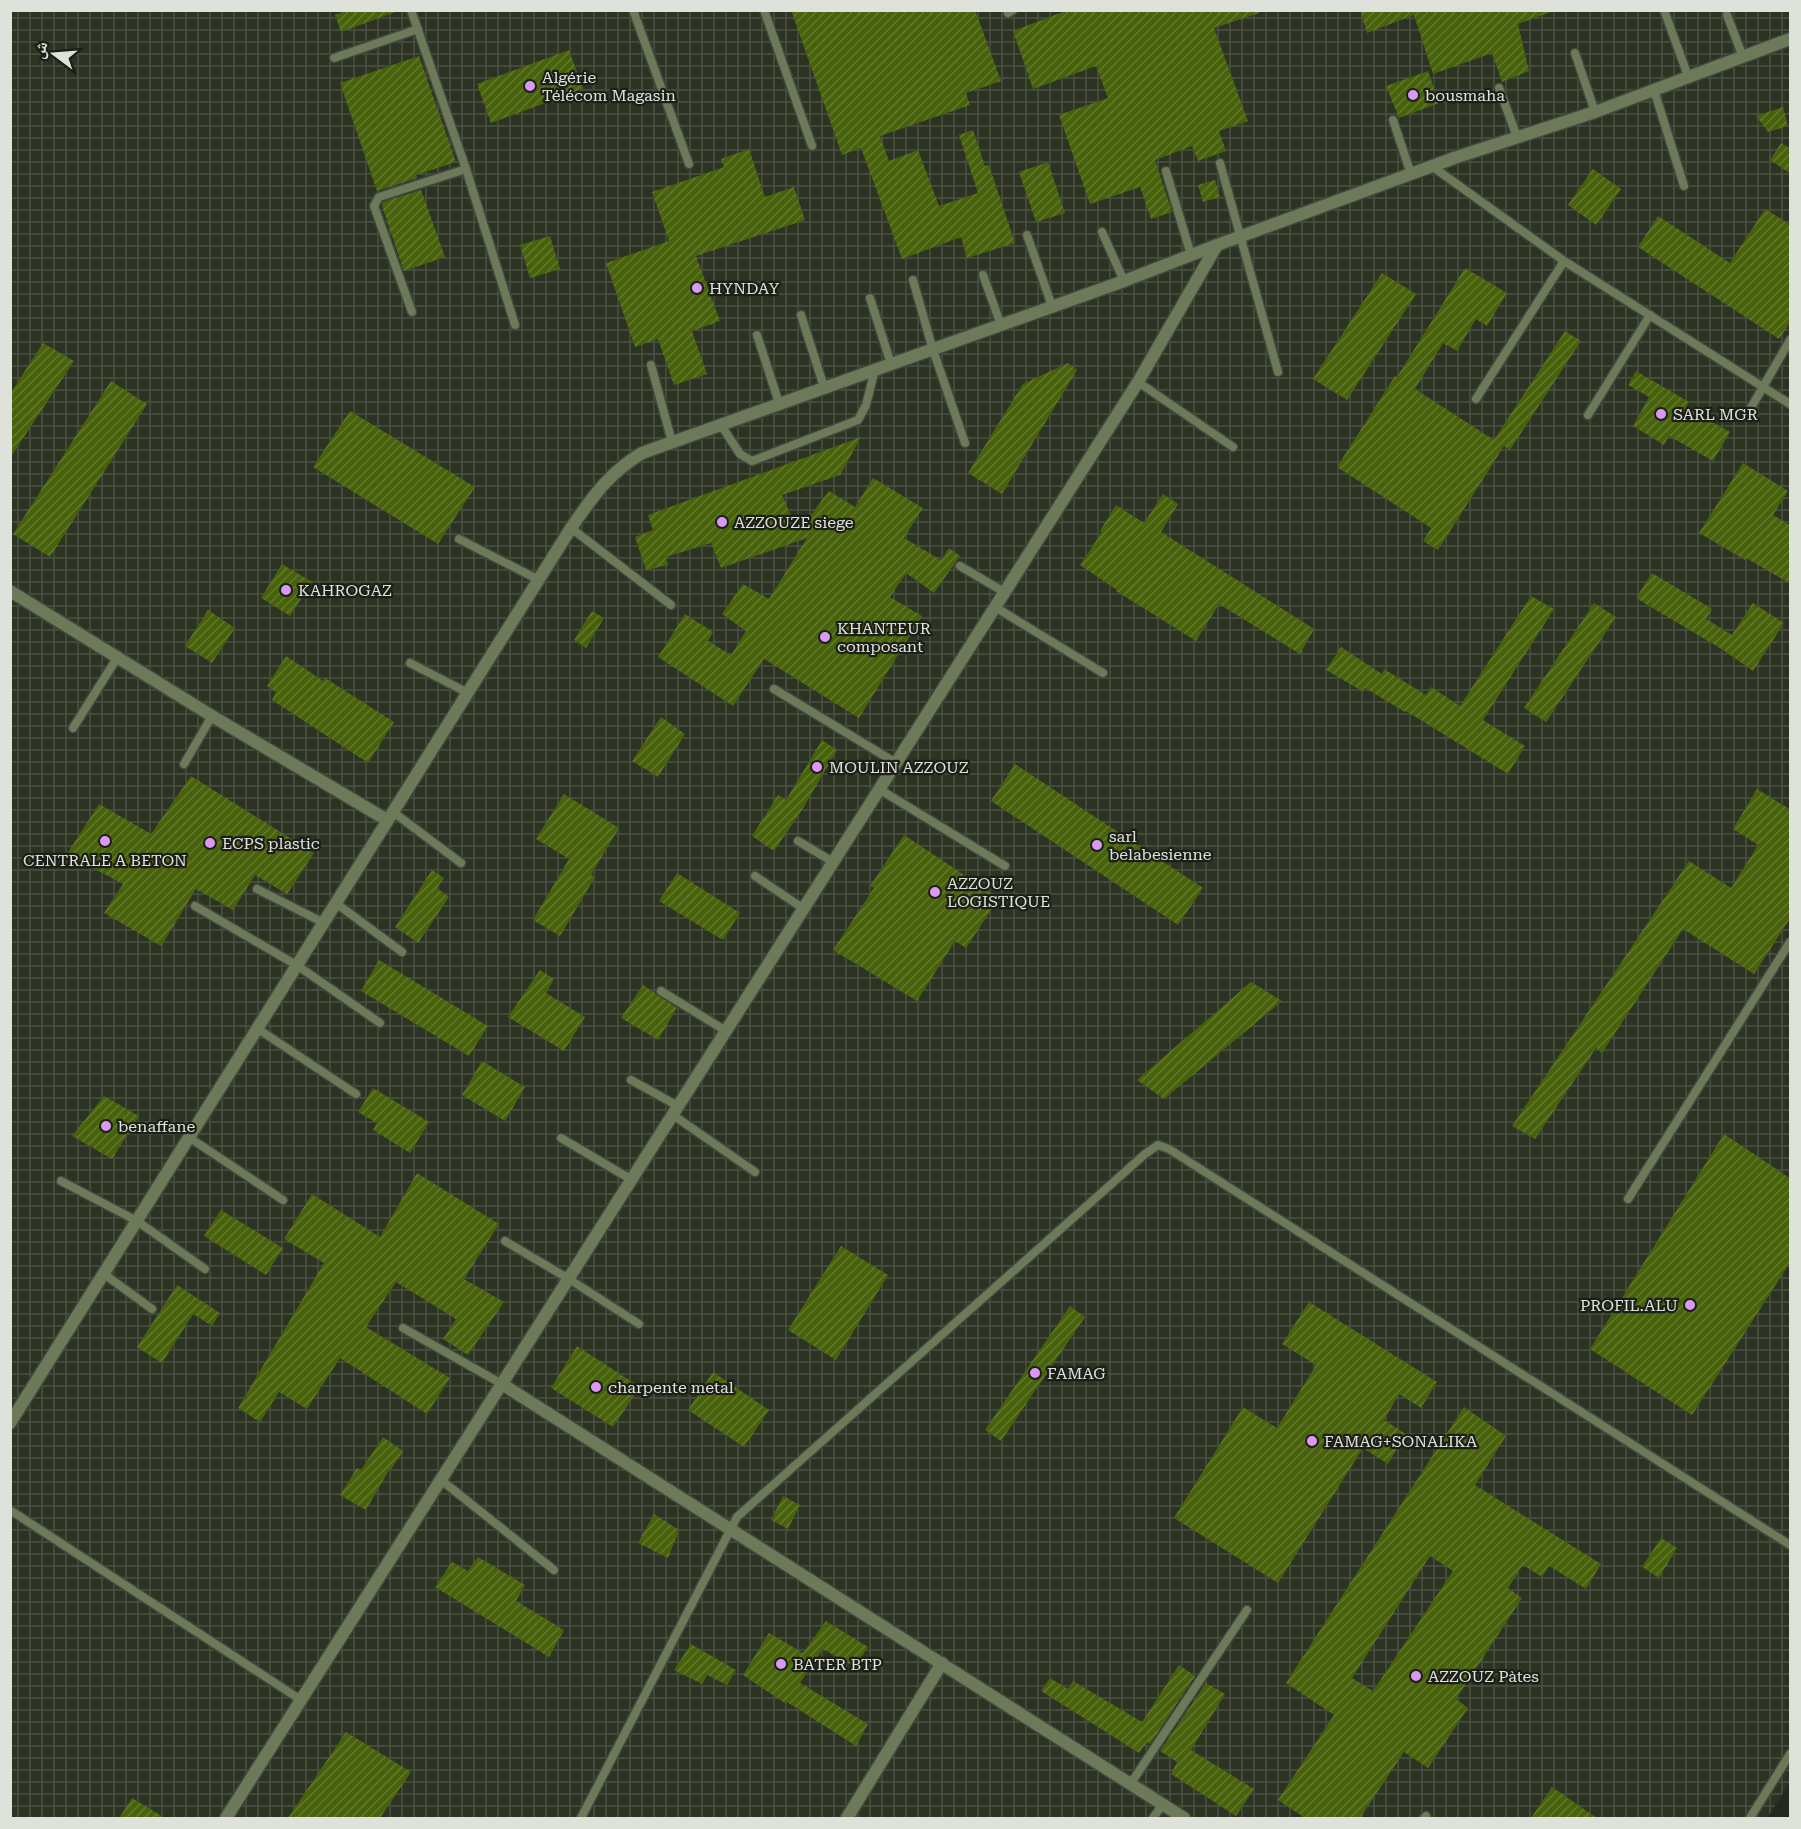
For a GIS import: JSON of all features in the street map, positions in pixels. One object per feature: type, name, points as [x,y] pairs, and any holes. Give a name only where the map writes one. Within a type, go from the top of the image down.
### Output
[{"type":"street","points":[[10,1423],[15,1406],[104,1274],[571,528],[604,482],[622,465],[642,453],[779,403],[1124,281],[1411,174],[1595,112],[1791,39]]},
{"type":"street","points":[[226,1818],[1138,382],[1217,245]]},
{"type":"street","points":[[10,591],[212,716],[390,816]]},
{"type":"street","points":[[502,1384],[1184,1818]]},
{"type":"street","points":[[847,1818],[942,1663]]},
{"type":"lane","points":[[411,10],[466,169],[515,325]]},
{"type":"lane","points":[[633,10],[689,164]]},
{"type":"lane","points":[[764,10],[812,146]]},
{"type":"lane","points":[[1664,10],[1688,76]]},
{"type":"lane","points":[[1727,15],[1743,57]]},
{"type":"lane","points":[[334,58],[418,28]]},
{"type":"lane","points":[[1575,53],[1595,112]]},
{"type":"lane","points":[[1499,88],[1517,137]]},
{"type":"lane","points":[[1654,90],[1684,186]]},
{"type":"lane","points":[[1393,120],[1411,174]]},
{"type":"lane","points":[[1220,163],[1278,372]]},
{"type":"lane","points":[[1433,167],[1564,261],[1791,404]]},
{"type":"lane","points":[[412,312],[374,206],[375,202],[379,197],[466,169]]},
{"type":"lane","points":[[1166,171],[1191,255]]},
{"type":"lane","points":[[1102,232],[1124,281]]},
{"type":"lane","points":[[1027,235],[1052,306]]},
{"type":"lane","points":[[1476,399],[1564,261]]},
{"type":"lane","points":[[983,275],[1001,325]]},
{"type":"lane","points":[[913,280],[933,350],[966,444]]},
{"type":"lane","points":[[870,298],[891,364]]},
{"type":"lane","points":[[801,315],[824,387]]},
{"type":"lane","points":[[1588,415],[1650,315]]},
{"type":"lane","points":[[757,335],[779,403]]},
{"type":"lane","points":[[1748,413],[1791,340]]},
{"type":"lane","points":[[651,365],[672,442]]},
{"type":"lane","points":[[721,425],[740,454],[752,461],[858,420],[866,405],[875,369]]},
{"type":"lane","points":[[1138,382],[1233,447]]},
{"type":"lane","points":[[571,528],[671,605]]},
{"type":"lane","points":[[459,539],[539,580]]},
{"type":"lane","points":[[960,566],[1004,592]]},
{"type":"lane","points":[[995,607],[1103,673]]},
{"type":"lane","points":[[73,728],[117,658]]},
{"type":"lane","points":[[410,663],[468,693]]},
{"type":"lane","points":[[774,689],[896,763]]},
{"type":"lane","points":[[184,764],[212,716]]},
{"type":"lane","points":[[879,789],[1005,866]]},
{"type":"lane","points":[[390,816],[461,863]]},
{"type":"lane","points":[[798,841],[833,862]]},
{"type":"lane","points":[[755,876],[804,909]]},
{"type":"lane","points":[[257,889],[324,923]]},
{"type":"lane","points":[[337,904],[402,952]]},
{"type":"lane","points":[[195,906],[298,966],[380,1023]]},
{"type":"lane","points":[[1628,1199],[1791,942]]},
{"type":"lane","points":[[661,991],[726,1031]]},
{"type":"lane","points":[[258,1029],[356,1094]]},
{"type":"lane","points":[[631,1080],[676,1111],[754,1172]]},
{"type":"lane","points":[[190,1138],[283,1200]]},
{"type":"lane","points":[[561,1138],[632,1180]]},
{"type":"lane","points":[[581,1818],[730,1528],[748,1505],[1145,1154],[1158,1145],[1179,1155],[1791,1545]]},
{"type":"lane","points":[[61,1181],[137,1221],[205,1269]]},
{"type":"lane","points":[[505,1241],[639,1324]]},
{"type":"lane","points":[[104,1274],[153,1309]]},
{"type":"lane","points":[[404,1328],[502,1384]]},
{"type":"lane","points":[[441,1480],[554,1570]]},
{"type":"lane","points":[[10,1510],[301,1700]]},
{"type":"lane","points":[[1131,1784],[1246,1610]]},
{"type":"lane","points":[[1750,1818],[1791,1754]]},
{"type":"lane","points":[[1153,1818],[1163,1804]]},
{"type":"shaded area","points":[[11,11],[1790,11],[1790,1782],[1767,1818],[11,1818]]},
{"type":"building","points":[[348,10],[395,10],[395,12],[341,32],[335,15]]},
{"type":"building","points":[[791,10],[975,10],[1001,81],[966,93],[970,105],[880,136],[889,161],[918,150],[939,206],[978,193],[959,135],[973,130],[985,166],[989,165],[1015,243],[967,258],[961,237],[902,259],[861,148],[842,155]]},
{"type":"building","points":[[1068,10],[1259,10],[1259,13],[1214,28],[1248,121],[1219,131],[1226,151],[1198,161],[1192,146],[1155,160],[1172,212],[1151,219],[1140,187],[1090,204],[1059,115],[1108,98],[1096,66],[1033,89],[1013,31]]},
{"type":"building","points":[[1360,10],[1551,10],[1551,12],[1518,24],[1529,71],[1502,82],[1492,53],[1433,74],[1414,15],[1367,33]]},
{"type":"building","name":"Algérie Télécom Magasin","points":[[569,50],[583,89],[491,123],[477,84]]},
{"type":"building","points":[[419,56],[456,162],[377,191],[340,83]]},
{"type":"building","name":"bousmaha","points":[[1428,71],[1439,103],[1399,118],[1386,86]]},
{"type":"building","points":[[1783,107],[1788,126],[1768,132],[1756,116]]},
{"type":"building","points":[[1781,143],[1791,149],[1791,174],[1770,160]]},
{"type":"building","points":[[749,149],[765,197],[794,187],[805,220],[696,256],[720,321],[692,331],[707,374],[674,385],[658,339],[635,347],[606,263],[669,241],[652,192],[724,167],[721,159]]},
{"type":"building","points":[[1048,162],[1065,213],[1036,222],[1019,172]]},
{"type":"building","points":[[1593,169],[1621,189],[1596,225],[1568,205]]},
{"type":"building","points":[[1215,180],[1220,197],[1203,202],[1198,185]]},
{"type":"building","points":[[421,190],[445,257],[404,271],[382,206],[383,202]]},
{"type":"building","points":[[1765,209],[1791,225],[1791,321],[1779,339],[1638,247],[1658,216],[1730,263]]},
{"type":"building","points":[[550,236],[560,269],[530,278],[520,245]]},
{"type":"building","points":[[1465,268],[1507,293],[1487,326],[1476,319],[1457,351],[1443,343],[1415,389],[1494,440],[1565,331],[1581,341],[1510,450],[1504,446],[1438,550],[1423,541],[1431,528],[1337,467]]},
{"type":"building","points":[[1382,273],[1416,294],[1347,400],[1313,379]]},
{"type":"building","points":[[43,343],[74,361],[10,458],[10,394]]},
{"type":"building","points":[[1068,363],[1077,370],[1002,494],[968,473],[1023,384]]},
{"type":"building","points":[[1636,371],[1689,402],[1686,407],[1730,432],[1713,461],[1669,436],[1664,445],[1633,426],[1649,397],[1628,385]]},
{"type":"building","points":[[111,381],[147,404],[50,557],[13,534]]},
{"type":"building","points":[[350,411],[475,487],[438,544],[313,467]]},
{"type":"building","points":[[861,437],[840,475],[782,495],[798,532],[829,491],[855,507],[873,478],[923,508],[904,538],[941,560],[949,548],[960,556],[934,593],[906,573],[890,597],[922,616],[859,718],[764,659],[733,706],[658,657],[685,614],[713,632],[708,641],[731,655],[746,631],[722,614],[743,584],[769,599],[807,538],[721,568],[711,543],[666,557],[668,565],[646,570],[635,537],[653,530],[648,515]]},
{"type":"building","points":[[1743,463],[1788,491],[1773,515],[1791,526],[1791,584],[1699,533]]},
{"type":"building","points":[[1163,494],[1178,504],[1161,532],[1314,629],[1300,654],[1219,604],[1196,641],[1116,591],[1080,565],[1102,532],[1100,531],[1116,505],[1144,523]]},
{"type":"building","name":"KAHROGAZ","points":[[282,564],[312,582],[290,616],[261,598]]},
{"type":"building","points":[[1652,573],[1712,609],[1706,619],[1732,635],[1753,603],[1784,623],[1753,671],[1723,650],[1636,598]]},
{"type":"building","points":[[1531,596],[1554,609],[1483,720],[1525,746],[1508,774],[1406,711],[1365,688],[1362,691],[1326,670],[1341,647],[1382,674],[1384,669],[1426,695],[1431,687],[1460,706]]},
{"type":"building","points":[[1594,603],[1616,617],[1546,722],[1524,708]]},
{"type":"building","points":[[208,610],[235,628],[212,663],[185,646]]},
{"type":"building","points":[[592,611],[604,618],[586,648],[574,640]]},
{"type":"building","points":[[286,656],[323,681],[325,678],[394,722],[368,763],[272,700],[276,692],[267,686]]},
{"type":"building","points":[[661,717],[685,734],[658,777],[632,761]]},
{"type":"building","points":[[822,740],[837,750],[802,810],[774,851],[752,836],[778,795],[786,800]]},
{"type":"building","name":"sarl belabesienne","points":[[1015,764],[1203,888],[1178,925],[991,801]]},
{"type":"building","points":[[191,776],[314,853],[287,894],[255,875],[233,910],[196,889],[161,946],[104,913],[123,884],[67,854],[99,804],[151,834]]},
{"type":"building","points":[[1757,789],[1791,810],[1791,917],[1754,974],[1683,929],[1602,1053],[1596,1048],[1535,1139],[1512,1126],[1689,861],[1731,888],[1758,845],[1733,829]]},
{"type":"building","points":[[564,794],[619,828],[591,875],[595,877],[560,936],[533,920],[569,859],[536,839]]},
{"type":"building","points":[[904,835],[999,898],[966,948],[955,941],[917,1001],[833,950],[874,888],[870,886]]},
{"type":"building","points":[[432,870],[444,878],[437,888],[449,897],[418,943],[395,927]]},
{"type":"building","points":[[677,873],[740,913],[723,940],[659,901]]},
{"type":"building","points":[[379,960],[488,1026],[469,1056],[361,991]]},
{"type":"building","points":[[540,970],[554,979],[546,993],[585,1017],[564,1051],[508,1017]]},
{"type":"building","points":[[1251,982],[1282,1001],[1164,1099],[1137,1080]]},
{"type":"building","points":[[643,985],[677,1008],[658,1040],[621,1018]]},
{"type":"building","points":[[482,1061],[525,1087],[505,1121],[462,1095]]},
{"type":"building","points":[[373,1088],[429,1122],[410,1153],[373,1130],[377,1123],[358,1112]]},
{"type":"building","name":"benaffane","points":[[104,1096],[139,1116],[112,1159],[72,1136]]},
{"type":"building","name":"PROFIL.ALU","points":[[1724,1134],[1791,1179],[1791,1261],[1692,1415],[1590,1349]]},
{"type":"building","points":[[417,1173],[499,1224],[464,1279],[504,1302],[468,1355],[443,1339],[456,1319],[396,1282],[366,1327],[450,1378],[427,1414],[340,1358],[307,1409],[279,1392],[260,1422],[238,1408],[324,1263],[284,1239],[312,1194],[380,1237]]},
{"type":"building","points":[[221,1210],[283,1248],[266,1275],[204,1236]]},
{"type":"building","points":[[841,1246],[888,1275],[836,1360],[788,1330]]},
{"type":"building","points":[[177,1285],[220,1313],[212,1326],[193,1314],[162,1363],[137,1347]]},
{"type":"building","name":"FAMAG+SONALIKA","points":[[1309,1302],[1437,1382],[1421,1408],[1399,1394],[1384,1420],[1406,1434],[1388,1464],[1363,1448],[1278,1583],[1174,1518],[1243,1407],[1277,1428],[1316,1365],[1282,1344]]},
{"type":"building","name":"FAMAG","points":[[1070,1306],[1085,1317],[1001,1441],[985,1430]]},
{"type":"building","name":"charpente metal","points":[[577,1346],[640,1387],[613,1427],[551,1388]]},
{"type":"building","points":[[713,1372],[769,1410],[744,1447],[688,1410]]},
{"type":"building","points":[[1464,1407],[1506,1436],[1475,1485],[1601,1564],[1586,1589],[1549,1566],[1542,1577],[1523,1565],[1508,1588],[1522,1598],[1456,1699],[1468,1708],[1428,1768],[1404,1752],[1360,1818],[1305,1818],[1278,1800],[1334,1715],[1286,1683]],"holes":[[[1430,1556],[1453,1571],[1373,1691],[1352,1678]]]},
{"type":"building","points":[[383,1437],[403,1451],[366,1510],[340,1495],[357,1468],[361,1470]]},
{"type":"building","points":[[783,1496],[800,1505],[788,1529],[771,1520]]},
{"type":"building","points":[[654,1514],[679,1530],[668,1558],[638,1543]]},
{"type":"building","points":[[1661,1538],[1677,1548],[1659,1578],[1642,1567]]},
{"type":"building","points":[[478,1557],[525,1585],[516,1601],[564,1630],[549,1657],[435,1587],[452,1562],[468,1571]]},
{"type":"building","points":[[826,1621],[868,1647],[855,1667],[823,1649],[800,1683],[868,1724],[856,1746],[743,1675],[769,1633],[803,1653]]},
{"type":"building","points":[[691,1644],[736,1670],[727,1685],[707,1675],[702,1684],[674,1670]]},
{"type":"building","points":[[1179,1665],[1195,1676],[1150,1744],[1147,1742],[1139,1753],[1041,1691],[1050,1678],[1068,1689],[1073,1681],[1142,1722]]},
{"type":"building","points":[[1206,1683],[1225,1694],[1191,1750],[1254,1789],[1236,1816],[1171,1774],[1177,1762],[1160,1751]]},
{"type":"building","points":[[346,1732],[411,1772],[380,1818],[288,1818]]},
{"type":"building","points":[[1552,1787],[1597,1818],[1531,1818]]},
{"type":"building","points":[[132,1798],[165,1818],[119,1818]]},
{"type":"place","name":"Algérie Télécom Magasin","points":[[530,86]]},
{"type":"place","name":"bousmaha","points":[[1413,95]]},
{"type":"place","name":"HYNDAY","points":[[697,288]]},
{"type":"place","name":"SARL MGR","points":[[1661,414]]},
{"type":"place","name":"AZZOUZE siege","points":[[722,522]]},
{"type":"place","name":"KAHROGAZ","points":[[286,590]]},
{"type":"place","name":"KHANTEUR composant","points":[[825,637]]},
{"type":"place","name":"MOULIN AZZOUZ","points":[[817,767]]},
{"type":"place","name":"CENTRALE A BETON","points":[[105,841]]},
{"type":"place","name":"ECPS plastic","points":[[210,843]]},
{"type":"place","name":"sarl belabesienne","points":[[1097,845]]},
{"type":"place","name":"AZZOUZ LOGISTIQUE","points":[[935,892]]},
{"type":"place","name":"benaffane","points":[[106,1126]]},
{"type":"place","name":"PROFIL.ALU","points":[[1690,1305]]},
{"type":"place","name":"FAMAG","points":[[1035,1373]]},
{"type":"place","name":"charpente metal","points":[[596,1387]]},
{"type":"place","name":"FAMAG+SONALIKA","points":[[1312,1441]]},
{"type":"place","name":"BATER BTP","points":[[781,1664]]},
{"type":"place","name":"AZZOUZ Pàtes","points":[[1416,1676]]}]
